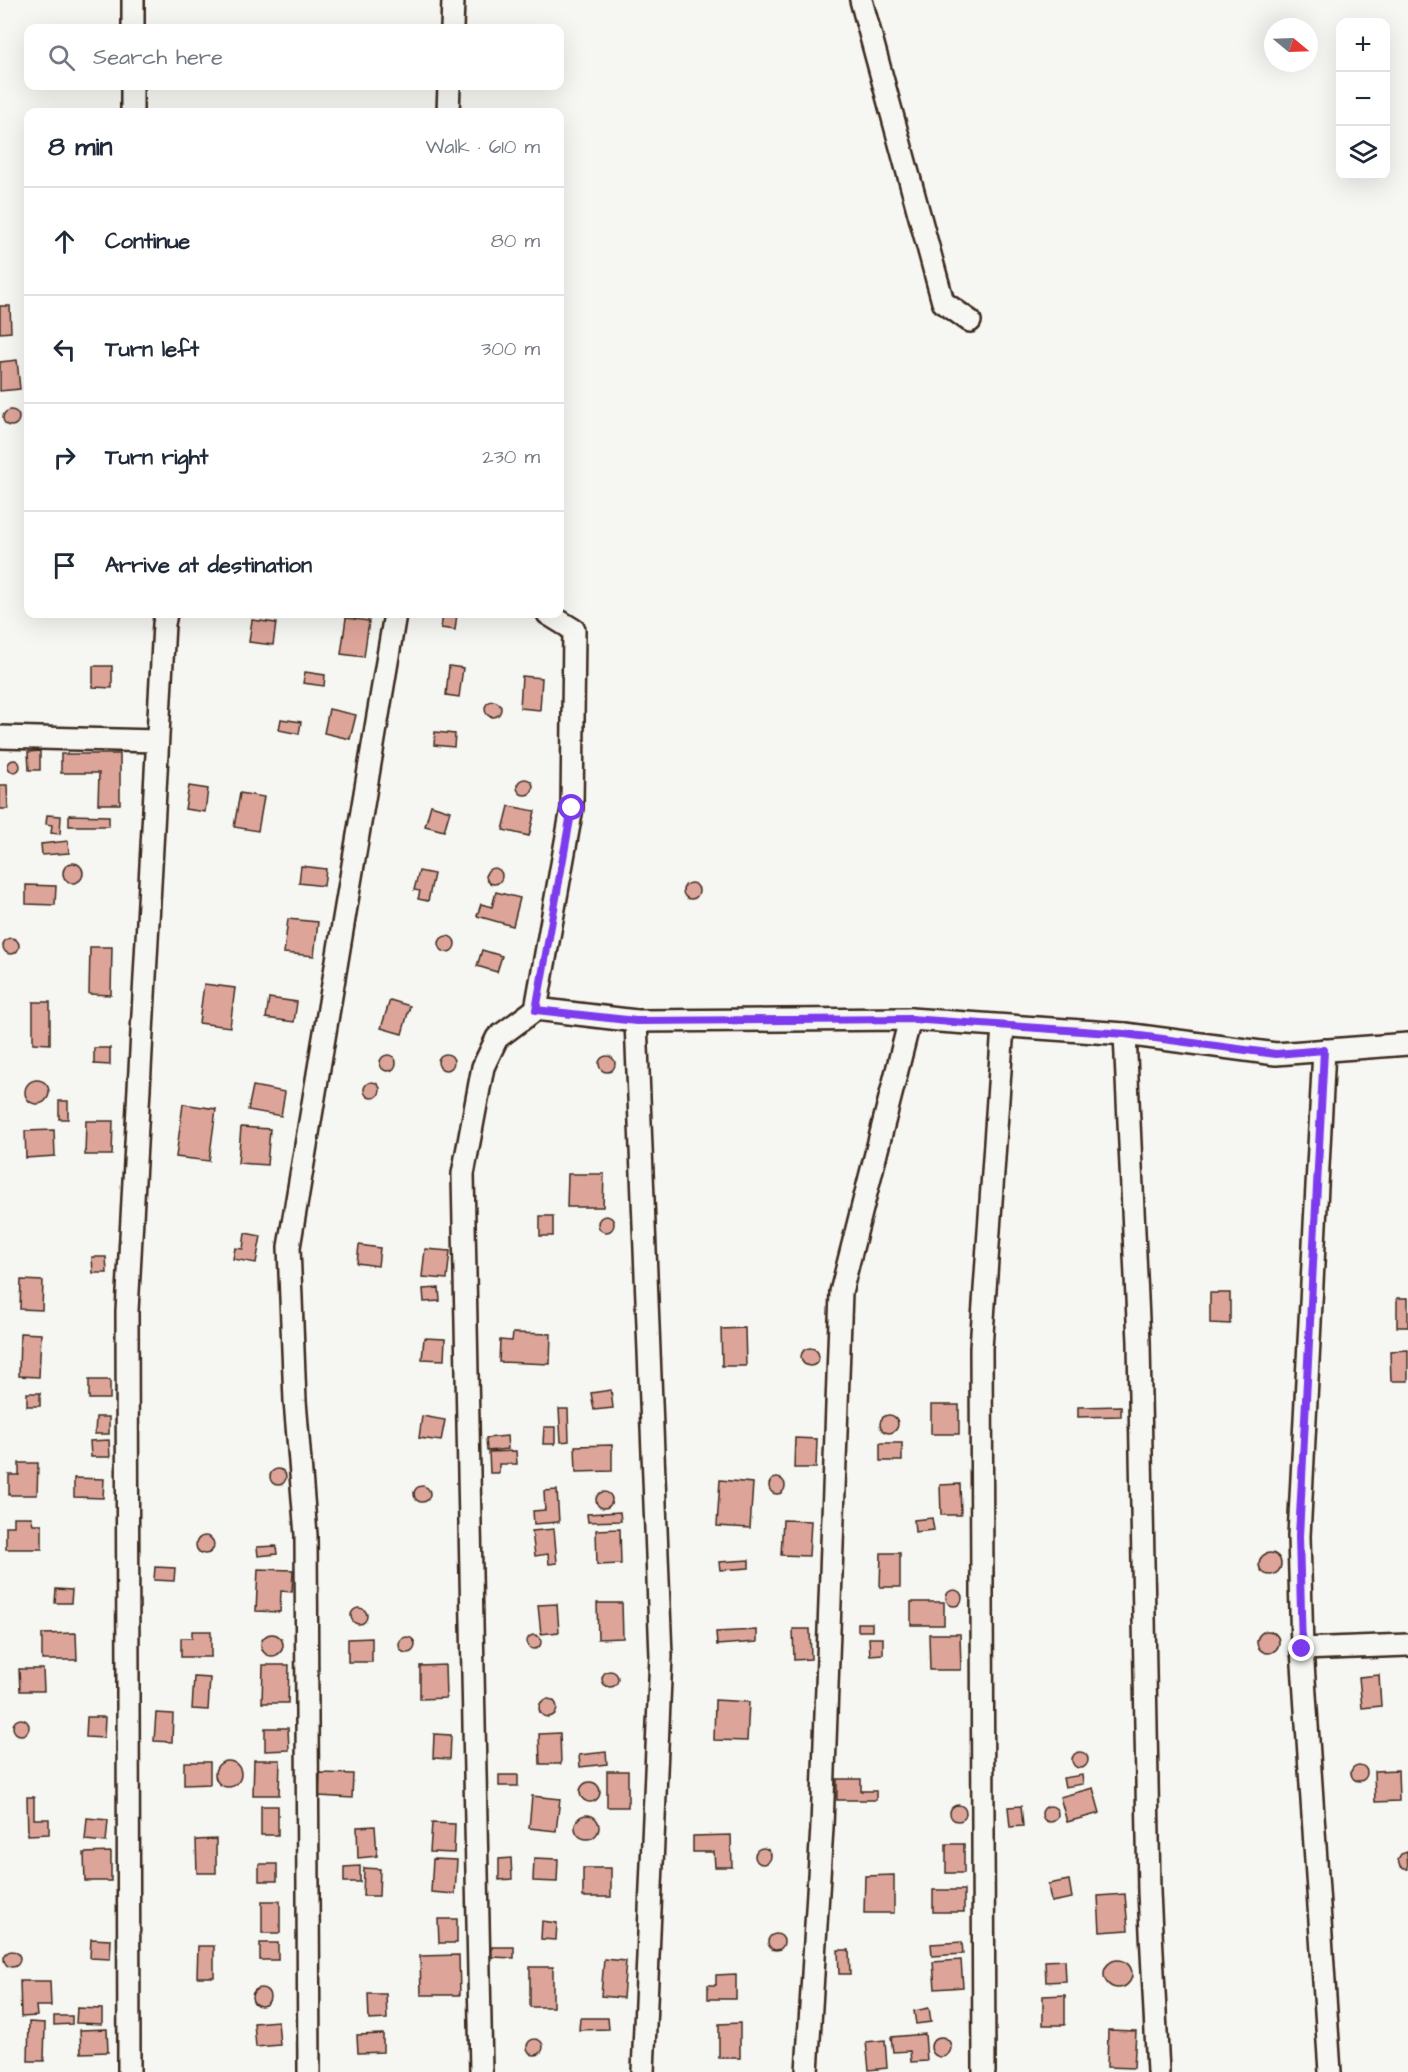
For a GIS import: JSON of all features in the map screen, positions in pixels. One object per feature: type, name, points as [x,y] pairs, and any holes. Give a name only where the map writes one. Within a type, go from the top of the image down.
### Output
[{"type":"street","points":[[133,0],[133,24]]},
{"type":"street","points":[[452,24],[453,0]]},
{"type":"street","points":[[861,0],[943,302],[970,321]]},
{"type":"street","points":[[132,90],[132,108]]},
{"type":"street","points":[[448,108],[449,90]]},
{"type":"street","points":[[129,2072],[127,1311],[165,618]]},
{"type":"street","points":[[309,2072],[306,1535],[295,1401],[289,1246],[394,618]]},
{"type":"street","points":[[536,1010],[572,808],[574,630],[554,618]]},
{"type":"street","points":[[0,737],[158,741]]},
{"type":"street","points":[[481,2072],[463,1174],[483,1067],[497,1038],[536,1010],[636,1021],[910,1019],[1125,1034],[1276,1054],[1408,1044]]},
{"type":"street","points":[[807,2072],[822,1827],[841,1292],[910,1019]]},
{"type":"street","points":[[636,1021],[661,1656],[643,2072]]},
{"type":"street","points":[[984,2072],[981,1348],[1003,1026]]},
{"type":"street","points":[[1125,1034],[1139,1342],[1149,1892],[1158,2072]]},
{"type":"street","points":[[1324,1050],[1299,1536],[1302,1649],[1330,2072]]},
{"type":"street","points":[[1302,1649],[1408,1645]]},
{"type":"building","points":[[0,306],[10,306],[11,332],[0,333]]},
{"type":"building","points":[[17,360],[20,389],[0,391],[0,362]]},
{"type":"building","points":[[8,410],[14,410],[19,418],[17,424],[8,426],[3,421],[3,415]]},
{"type":"building","points":[[346,618],[369,621],[364,657],[341,654]]},
{"type":"building","points":[[442,618],[456,618],[455,630],[441,628]]},
{"type":"building","points":[[252,620],[276,623],[273,645],[249,642]]},
{"type":"building","points":[[93,666],[112,666],[112,688],[93,687]]},
{"type":"building","points":[[449,666],[463,668],[459,697],[446,695]]},
{"type":"building","points":[[305,672],[325,675],[324,686],[303,683]]},
{"type":"building","points":[[522,676],[542,678],[540,710],[520,708]]},
{"type":"building","points":[[493,701],[499,703],[501,709],[499,715],[493,717],[487,715],[485,709],[487,703]]},
{"type":"building","points":[[329,709],[356,715],[350,739],[324,733]]},
{"type":"building","points":[[281,719],[301,722],[299,734],[279,730]]},
{"type":"building","points":[[435,732],[455,734],[454,747],[434,745]]},
{"type":"building","points":[[40,751],[40,770],[29,770],[28,752]]},
{"type":"building","points":[[61,754],[120,754],[120,804],[98,804],[99,773],[61,773]]},
{"type":"building","points":[[16,760],[20,766],[16,772],[12,772],[8,764]]},
{"type":"building","points":[[525,779],[531,781],[533,787],[531,793],[525,795],[519,793],[517,787],[519,781]]},
{"type":"building","points":[[0,785],[7,785],[8,809],[0,809]]},
{"type":"building","points":[[189,786],[208,789],[205,812],[185,809]]},
{"type":"building","points":[[240,793],[264,797],[258,831],[234,827]]},
{"type":"building","points":[[431,805],[450,811],[444,831],[425,826]]},
{"type":"building","points":[[509,806],[535,811],[529,836],[503,830]]},
{"type":"building","points":[[47,815],[61,816],[60,834],[51,833],[52,825],[46,824]]},
{"type":"building","points":[[69,815],[109,816],[109,826],[69,826]]},
{"type":"building","points":[[68,841],[69,853],[42,855],[41,844]]},
{"type":"building","points":[[69,863],[77,863],[83,869],[83,877],[77,883],[69,883],[63,877],[63,869]]},
{"type":"building","points":[[301,866],[326,869],[324,886],[299,883]]},
{"type":"building","points":[[494,868],[500,870],[502,876],[500,882],[494,884],[488,882],[486,876],[488,870]]},
{"type":"building","points":[[419,871],[434,874],[428,901],[418,899],[420,891],[414,890]]},
{"type":"building","points":[[688,883],[694,883],[699,891],[697,897],[688,899],[683,894],[683,888]]},
{"type":"building","points":[[26,885],[56,886],[55,905],[26,904]]},
{"type":"building","points":[[496,892],[520,898],[513,926],[477,916],[481,904],[492,907]]},
{"type":"building","points":[[288,919],[318,922],[314,956],[284,953]]},
{"type":"building","points":[[444,936],[450,936],[455,944],[453,950],[444,952],[439,947],[439,941]]},
{"type":"building","points":[[8,938],[14,938],[19,946],[17,952],[8,954],[3,949],[3,943]]},
{"type":"building","points":[[90,947],[112,947],[111,995],[89,994]]},
{"type":"building","points":[[482,950],[502,956],[497,972],[477,966]]},
{"type":"building","points":[[204,984],[235,988],[230,1027],[199,1023]]},
{"type":"building","points":[[269,998],[297,1002],[294,1022],[266,1018]]},
{"type":"building","points":[[390,1000],[410,1006],[402,1034],[381,1028]]},
{"type":"building","points":[[33,1002],[50,1002],[50,1044],[33,1043]]},
{"type":"building","points":[[94,1048],[110,1048],[110,1065],[94,1064]]},
{"type":"building","points":[[443,1054],[449,1054],[454,1062],[452,1068],[443,1070],[438,1065],[438,1059]]},
{"type":"building","points":[[385,1055],[391,1055],[396,1063],[394,1069],[385,1071],[380,1066],[380,1060]]},
{"type":"building","points":[[604,1056],[610,1056],[615,1064],[613,1070],[604,1072],[599,1067],[599,1061]]},
{"type":"building","points":[[37,1080],[46,1083],[49,1092],[46,1101],[37,1104],[28,1101],[25,1092],[28,1083]]},
{"type":"building","points":[[369,1082],[375,1082],[380,1090],[378,1096],[369,1098],[364,1093],[364,1087]]},
{"type":"building","points":[[253,1086],[285,1092],[281,1116],[248,1110]]},
{"type":"building","points":[[59,1101],[68,1101],[68,1119],[59,1119]]},
{"type":"building","points":[[183,1104],[216,1109],[209,1161],[176,1157]]},
{"type":"building","points":[[86,1121],[113,1121],[112,1155],[85,1155]]},
{"type":"building","points":[[241,1127],[270,1129],[267,1165],[238,1163]]},
{"type":"building","points":[[54,1130],[55,1156],[26,1158],[25,1131]]},
{"type":"building","points":[[568,1174],[604,1174],[603,1207],[567,1207]]},
{"type":"building","points":[[540,1216],[553,1216],[553,1236],[540,1236]]},
{"type":"building","points":[[606,1216],[612,1218],[614,1224],[612,1230],[606,1232],[600,1230],[598,1224],[600,1218]]},
{"type":"building","points":[[245,1233],[261,1236],[256,1263],[233,1259],[235,1248],[243,1249]]},
{"type":"building","points":[[359,1245],[380,1248],[378,1266],[357,1263]]},
{"type":"building","points":[[425,1249],[450,1251],[447,1279],[422,1277]]},
{"type":"building","points":[[92,1257],[106,1257],[107,1273],[93,1273]]},
{"type":"building","points":[[21,1280],[43,1281],[42,1310],[20,1309]]},
{"type":"building","points":[[439,1288],[440,1301],[424,1302],[423,1289]]},
{"type":"building","points":[[1210,1293],[1230,1293],[1230,1324],[1210,1323]]},
{"type":"building","points":[[1397,1298],[1408,1298],[1408,1327],[1397,1327]]},
{"type":"building","points":[[745,1328],[746,1366],[722,1366],[721,1329]]},
{"type":"building","points":[[20,1333],[41,1334],[39,1377],[19,1376]]},
{"type":"building","points":[[513,1333],[551,1334],[550,1364],[499,1362],[500,1340],[512,1341]]},
{"type":"building","points":[[424,1338],[445,1339],[444,1360],[422,1359]]},
{"type":"building","points":[[806,1348],[814,1348],[819,1353],[817,1364],[806,1366],[801,1361],[801,1353]]},
{"type":"building","points":[[1408,1350],[1408,1381],[1391,1381],[1390,1351]]},
{"type":"building","points":[[89,1380],[110,1380],[110,1399],[89,1399]]},
{"type":"building","points":[[611,1390],[613,1408],[594,1410],[591,1393]]},
{"type":"building","points":[[27,1393],[40,1393],[40,1406],[27,1406]]},
{"type":"building","points":[[931,1405],[959,1405],[959,1434],[931,1434]]},
{"type":"building","points":[[1121,1406],[1121,1416],[1078,1417],[1078,1407]]},
{"type":"building","points":[[559,1409],[568,1409],[569,1441],[561,1442]]},
{"type":"building","points":[[885,1415],[893,1415],[898,1420],[896,1431],[885,1433],[880,1428],[880,1420]]},
{"type":"building","points":[[422,1416],[445,1420],[441,1441],[419,1438]]},
{"type":"building","points":[[96,1417],[109,1417],[109,1434],[95,1434]]},
{"type":"building","points":[[544,1427],[555,1427],[555,1444],[543,1444]]},
{"type":"building","points":[[507,1436],[508,1449],[487,1451],[486,1438]]},
{"type":"building","points":[[795,1438],[817,1439],[816,1468],[794,1468]]},
{"type":"building","points":[[109,1440],[110,1457],[91,1457],[90,1441]]},
{"type":"building","points":[[880,1443],[902,1443],[902,1461],[880,1461]]},
{"type":"building","points":[[612,1445],[612,1471],[576,1472],[575,1446]]},
{"type":"building","points":[[516,1451],[517,1464],[499,1464],[499,1473],[490,1473],[489,1452]]},
{"type":"building","points":[[19,1463],[38,1463],[37,1495],[9,1495],[9,1475],[19,1475]]},
{"type":"building","points":[[278,1469],[284,1471],[286,1477],[284,1483],[278,1485],[272,1483],[270,1477],[272,1471]]},
{"type":"building","points":[[74,1478],[104,1479],[103,1498],[74,1497]]},
{"type":"building","points":[[774,1478],[780,1478],[785,1486],[783,1492],[774,1494],[769,1489],[769,1483]]},
{"type":"building","points":[[720,1480],[753,1483],[750,1528],[717,1526]]},
{"type":"building","points":[[960,1484],[961,1515],[941,1515],[940,1485]]},
{"type":"building","points":[[419,1486],[425,1486],[430,1494],[428,1500],[419,1502],[414,1497],[414,1491]]},
{"type":"building","points":[[557,1490],[559,1522],[534,1524],[533,1511],[545,1510],[544,1491]]},
{"type":"building","points":[[601,1492],[607,1492],[612,1500],[610,1506],[601,1508],[596,1503],[596,1497]]},
{"type":"building","points":[[620,1512],[621,1521],[588,1522],[587,1514]]},
{"type":"building","points":[[14,1517],[31,1517],[33,1524],[42,1524],[42,1549],[6,1549],[6,1526],[14,1526]]},
{"type":"building","points":[[932,1518],[934,1530],[915,1532],[914,1520]]},
{"type":"building","points":[[783,1520],[811,1521],[809,1556],[781,1555]]},
{"type":"building","points":[[554,1529],[557,1563],[549,1564],[548,1554],[535,1556],[532,1531]]},
{"type":"building","points":[[620,1529],[621,1564],[597,1565],[596,1530]]},
{"type":"building","points":[[205,1536],[211,1539],[214,1545],[211,1551],[205,1554],[199,1551],[196,1545],[199,1539]]},
{"type":"building","points":[[276,1546],[277,1554],[258,1556],[257,1547]]},
{"type":"building","points":[[881,1553],[900,1553],[900,1587],[880,1587]]},
{"type":"building","points":[[1266,1553],[1274,1553],[1281,1560],[1281,1568],[1274,1575],[1266,1575],[1259,1568],[1259,1560]]},
{"type":"building","points":[[749,1560],[749,1568],[720,1570],[719,1562]]},
{"type":"building","points":[[155,1567],[175,1568],[174,1581],[154,1580]]},
{"type":"building","points":[[258,1569],[293,1570],[292,1592],[281,1591],[280,1612],[256,1611]]},
{"type":"building","points":[[56,1589],[72,1590],[71,1603],[55,1603]]},
{"type":"building","points":[[951,1590],[957,1590],[962,1598],[960,1604],[951,1606],[946,1601],[946,1595]]},
{"type":"building","points":[[911,1602],[944,1602],[944,1625],[911,1625]]},
{"type":"building","points":[[597,1603],[622,1603],[623,1638],[598,1639]]},
{"type":"building","points":[[557,1604],[559,1632],[541,1634],[538,1605]]},
{"type":"building","points":[[356,1608],[362,1608],[367,1616],[365,1622],[356,1624],[351,1619],[351,1613]]},
{"type":"building","points":[[858,1623],[872,1623],[872,1631],[858,1631]]},
{"type":"building","points":[[793,1629],[810,1629],[811,1659],[794,1660]]},
{"type":"building","points":[[757,1630],[757,1642],[717,1645],[716,1632]]},
{"type":"building","points":[[192,1631],[211,1631],[211,1657],[181,1657],[181,1638],[192,1638]]},
{"type":"building","points":[[1264,1631],[1272,1631],[1279,1638],[1279,1646],[1272,1653],[1264,1653],[1257,1646],[1257,1638]]},
{"type":"building","points":[[76,1633],[77,1660],[42,1660],[42,1634]]},
{"type":"building","points":[[272,1634],[280,1637],[283,1645],[280,1653],[272,1656],[264,1653],[261,1645],[264,1637]]},
{"type":"building","points":[[929,1634],[960,1634],[961,1670],[930,1670]]},
{"type":"building","points":[[531,1635],[537,1635],[541,1642],[537,1649],[531,1649],[527,1645],[527,1639]]},
{"type":"building","points":[[404,1637],[410,1637],[415,1645],[413,1651],[404,1653],[399,1648],[399,1642]]},
{"type":"building","points":[[372,1638],[372,1662],[348,1662],[348,1639]]},
{"type":"building","points":[[869,1638],[883,1638],[883,1654],[870,1655]]},
{"type":"building","points":[[263,1665],[289,1665],[288,1703],[262,1703]]},
{"type":"building","points":[[445,1665],[446,1698],[420,1699],[420,1666]]},
{"type":"building","points":[[19,1669],[43,1669],[44,1691],[20,1691]]},
{"type":"building","points":[[607,1671],[613,1671],[618,1679],[616,1685],[607,1687],[602,1682],[602,1676]]},
{"type":"building","points":[[1379,1675],[1381,1706],[1362,1708],[1359,1677]]},
{"type":"building","points":[[194,1677],[210,1678],[208,1710],[192,1709]]},
{"type":"building","points":[[548,1699],[554,1702],[557,1708],[554,1714],[548,1717],[542,1714],[539,1708],[542,1702]]},
{"type":"building","points":[[715,1700],[749,1702],[747,1741],[714,1740]]},
{"type":"building","points":[[156,1713],[173,1714],[172,1742],[154,1741]]},
{"type":"building","points":[[87,1717],[105,1717],[104,1738],[86,1737]]},
{"type":"building","points":[[18,1719],[24,1719],[29,1727],[27,1733],[18,1735],[13,1730],[13,1724]]},
{"type":"building","points":[[265,1728],[288,1728],[289,1750],[265,1751]]},
{"type":"building","points":[[560,1733],[561,1764],[540,1764],[539,1734]]},
{"type":"building","points":[[434,1734],[451,1735],[450,1759],[433,1758]]},
{"type":"building","points":[[606,1752],[607,1764],[580,1767],[579,1755]]},
{"type":"building","points":[[1077,1752],[1083,1752],[1088,1760],[1086,1766],[1077,1768],[1072,1763],[1072,1757]]},
{"type":"building","points":[[254,1760],[280,1760],[279,1795],[253,1795]]},
{"type":"building","points":[[228,1761],[237,1765],[241,1774],[237,1783],[228,1787],[219,1783],[215,1774],[219,1765]]},
{"type":"building","points":[[184,1762],[210,1762],[210,1784],[184,1785]]},
{"type":"building","points":[[1356,1765],[1362,1765],[1367,1773],[1365,1779],[1356,1781],[1351,1776],[1351,1770]]},
{"type":"building","points":[[1398,1770],[1399,1801],[1375,1802],[1374,1771]]},
{"type":"building","points":[[607,1771],[628,1771],[628,1807],[607,1807]]},
{"type":"building","points":[[320,1773],[353,1774],[352,1798],[319,1796]]},
{"type":"building","points":[[499,1775],[518,1775],[518,1786],[499,1786]]},
{"type":"building","points":[[1082,1775],[1083,1784],[1065,1787],[1063,1778]]},
{"type":"building","points":[[837,1779],[861,1779],[861,1791],[876,1791],[876,1800],[837,1800]]},
{"type":"building","points":[[590,1782],[597,1785],[600,1792],[597,1799],[590,1802],[583,1799],[580,1792],[583,1785]]},
{"type":"building","points":[[1093,1788],[1100,1813],[1067,1822],[1060,1797]]},
{"type":"building","points":[[532,1796],[560,1799],[556,1831],[529,1828]]},
{"type":"building","points":[[27,1797],[34,1797],[34,1819],[49,1819],[49,1834],[28,1835]]},
{"type":"building","points":[[955,1805],[961,1805],[966,1813],[964,1819],[955,1821],[950,1816],[950,1810]]},
{"type":"building","points":[[261,1806],[278,1806],[278,1835],[261,1835]]},
{"type":"building","points":[[1021,1806],[1023,1826],[1010,1827],[1008,1807]]},
{"type":"building","points":[[1047,1806],[1053,1806],[1058,1814],[1056,1820],[1047,1822],[1042,1817],[1042,1811]]},
{"type":"building","points":[[587,1815],[595,1819],[599,1827],[595,1835],[587,1839],[579,1835],[575,1827],[579,1819]]},
{"type":"building","points":[[87,1818],[108,1820],[106,1842],[85,1840]]},
{"type":"building","points":[[432,1823],[455,1824],[454,1853],[430,1852]]},
{"type":"building","points":[[375,1826],[377,1856],[358,1858],[357,1827]]},
{"type":"building","points":[[731,1835],[732,1867],[715,1867],[714,1852],[693,1852],[693,1836]]},
{"type":"building","points":[[216,1839],[216,1873],[197,1873],[196,1840]]},
{"type":"building","points":[[946,1844],[964,1844],[964,1873],[946,1873]]},
{"type":"building","points":[[760,1848],[766,1848],[771,1856],[769,1862],[760,1864],[755,1859],[755,1853]]},
{"type":"building","points":[[111,1852],[111,1881],[85,1881],[84,1853]]},
{"type":"building","points":[[1407,1852],[1408,1869],[1404,1869],[1400,1866],[1398,1859],[1401,1854]]},
{"type":"building","points":[[511,1858],[512,1879],[499,1880],[499,1859]]},
{"type":"building","points":[[534,1858],[558,1859],[557,1882],[533,1881]]},
{"type":"building","points":[[433,1859],[457,1860],[455,1894],[431,1892]]},
{"type":"building","points":[[259,1864],[277,1864],[277,1881],[259,1881]]},
{"type":"building","points":[[360,1866],[360,1882],[344,1882],[344,1867]]},
{"type":"building","points":[[364,1868],[380,1869],[379,1896],[363,1896]]},
{"type":"building","points":[[583,1868],[611,1868],[611,1897],[583,1897]]},
{"type":"building","points":[[894,1875],[894,1913],[864,1913],[865,1876]]},
{"type":"building","points":[[1069,1880],[1072,1898],[1051,1902],[1048,1884]]},
{"type":"building","points":[[933,1890],[964,1890],[964,1912],[933,1912]]},
{"type":"building","points":[[1125,1894],[1128,1930],[1100,1932],[1098,1896]]},
{"type":"building","points":[[262,1901],[280,1901],[280,1933],[262,1933]]},
{"type":"building","points":[[438,1919],[457,1919],[457,1943],[439,1943]]},
{"type":"building","points":[[542,1921],[557,1923],[556,1940],[541,1939]]},
{"type":"building","points":[[773,1934],[779,1934],[784,1942],[782,1948],[773,1950],[768,1945],[768,1939]]},
{"type":"building","points":[[91,1939],[111,1940],[110,1959],[90,1958]]},
{"type":"building","points":[[962,1942],[963,1954],[932,1956],[931,1944]]},
{"type":"building","points":[[260,1943],[278,1943],[278,1960],[260,1960]]},
{"type":"building","points":[[198,1946],[214,1946],[214,1977],[197,1977]]},
{"type":"building","points":[[492,1947],[514,1947],[514,1958],[492,1957]]},
{"type":"building","points":[[838,1950],[849,1950],[850,1974],[839,1974]]},
{"type":"building","points":[[9,1951],[15,1951],[20,1959],[18,1965],[9,1967],[4,1962],[4,1956]]},
{"type":"building","points":[[459,1955],[460,1995],[421,1995],[420,1956]]},
{"type":"building","points":[[604,1959],[626,1961],[623,1998],[601,1996]]},
{"type":"building","points":[[961,1960],[963,1987],[935,1989],[933,1962]]},
{"type":"building","points":[[1065,1960],[1066,1981],[1046,1982],[1045,1961]]},
{"type":"building","points":[[1118,1960],[1128,1964],[1132,1974],[1128,1984],[1118,1988],[1108,1984],[1104,1974],[1108,1964]]},
{"type":"building","points":[[530,1967],[553,1967],[553,2007],[530,2007]]},
{"type":"building","points":[[736,1974],[736,1999],[708,1999],[708,1985],[716,1985],[716,1975]]},
{"type":"building","points":[[20,1981],[50,1981],[51,2006],[36,2006],[37,2016],[21,2017]]},
{"type":"building","points":[[257,1988],[265,1988],[270,1993],[268,2004],[257,2006],[252,2001],[252,1993]]},
{"type":"building","points":[[368,1994],[386,1994],[387,2019],[369,2020]]},
{"type":"building","points":[[1065,1995],[1065,2025],[1043,2025],[1043,1996]]},
{"type":"building","points":[[77,2008],[102,2009],[102,2024],[76,2023]]},
{"type":"building","points":[[929,2008],[931,2022],[916,2024],[914,2011]]},
{"type":"building","points":[[54,2016],[72,2016],[72,2024],[54,2025]]},
{"type":"building","points":[[580,2018],[608,2018],[609,2029],[579,2030]]},
{"type":"building","points":[[278,2021],[280,2045],[256,2047],[254,2023]]},
{"type":"building","points":[[29,2022],[45,2023],[44,2061],[28,2061]]},
{"type":"building","points":[[740,2023],[740,2058],[719,2058],[719,2024]]},
{"type":"building","points":[[107,2029],[108,2052],[81,2053],[80,2030]]},
{"type":"building","points":[[1108,2030],[1136,2031],[1134,2068],[1107,2067]]},
{"type":"building","points":[[383,2034],[383,2052],[358,2053],[357,2035]]},
{"type":"building","points":[[925,2034],[927,2061],[911,2062],[910,2051],[893,2052],[891,2037]]},
{"type":"building","points":[[937,2037],[945,2037],[951,2043],[951,2051],[945,2057],[937,2057],[931,2051],[931,2043]]},
{"type":"building","points":[[532,2039],[538,2039],[543,2047],[541,2053],[532,2055],[527,2050],[527,2044]]},
{"type":"building","points":[[885,2040],[887,2068],[869,2070],[866,2042]]},
{"type":"route","points":[[572,808],[536,1010],[636,1021],[910,1019],[1125,1034],[1276,1054],[1324,1050],[1299,1536],[1302,1649]]}]
